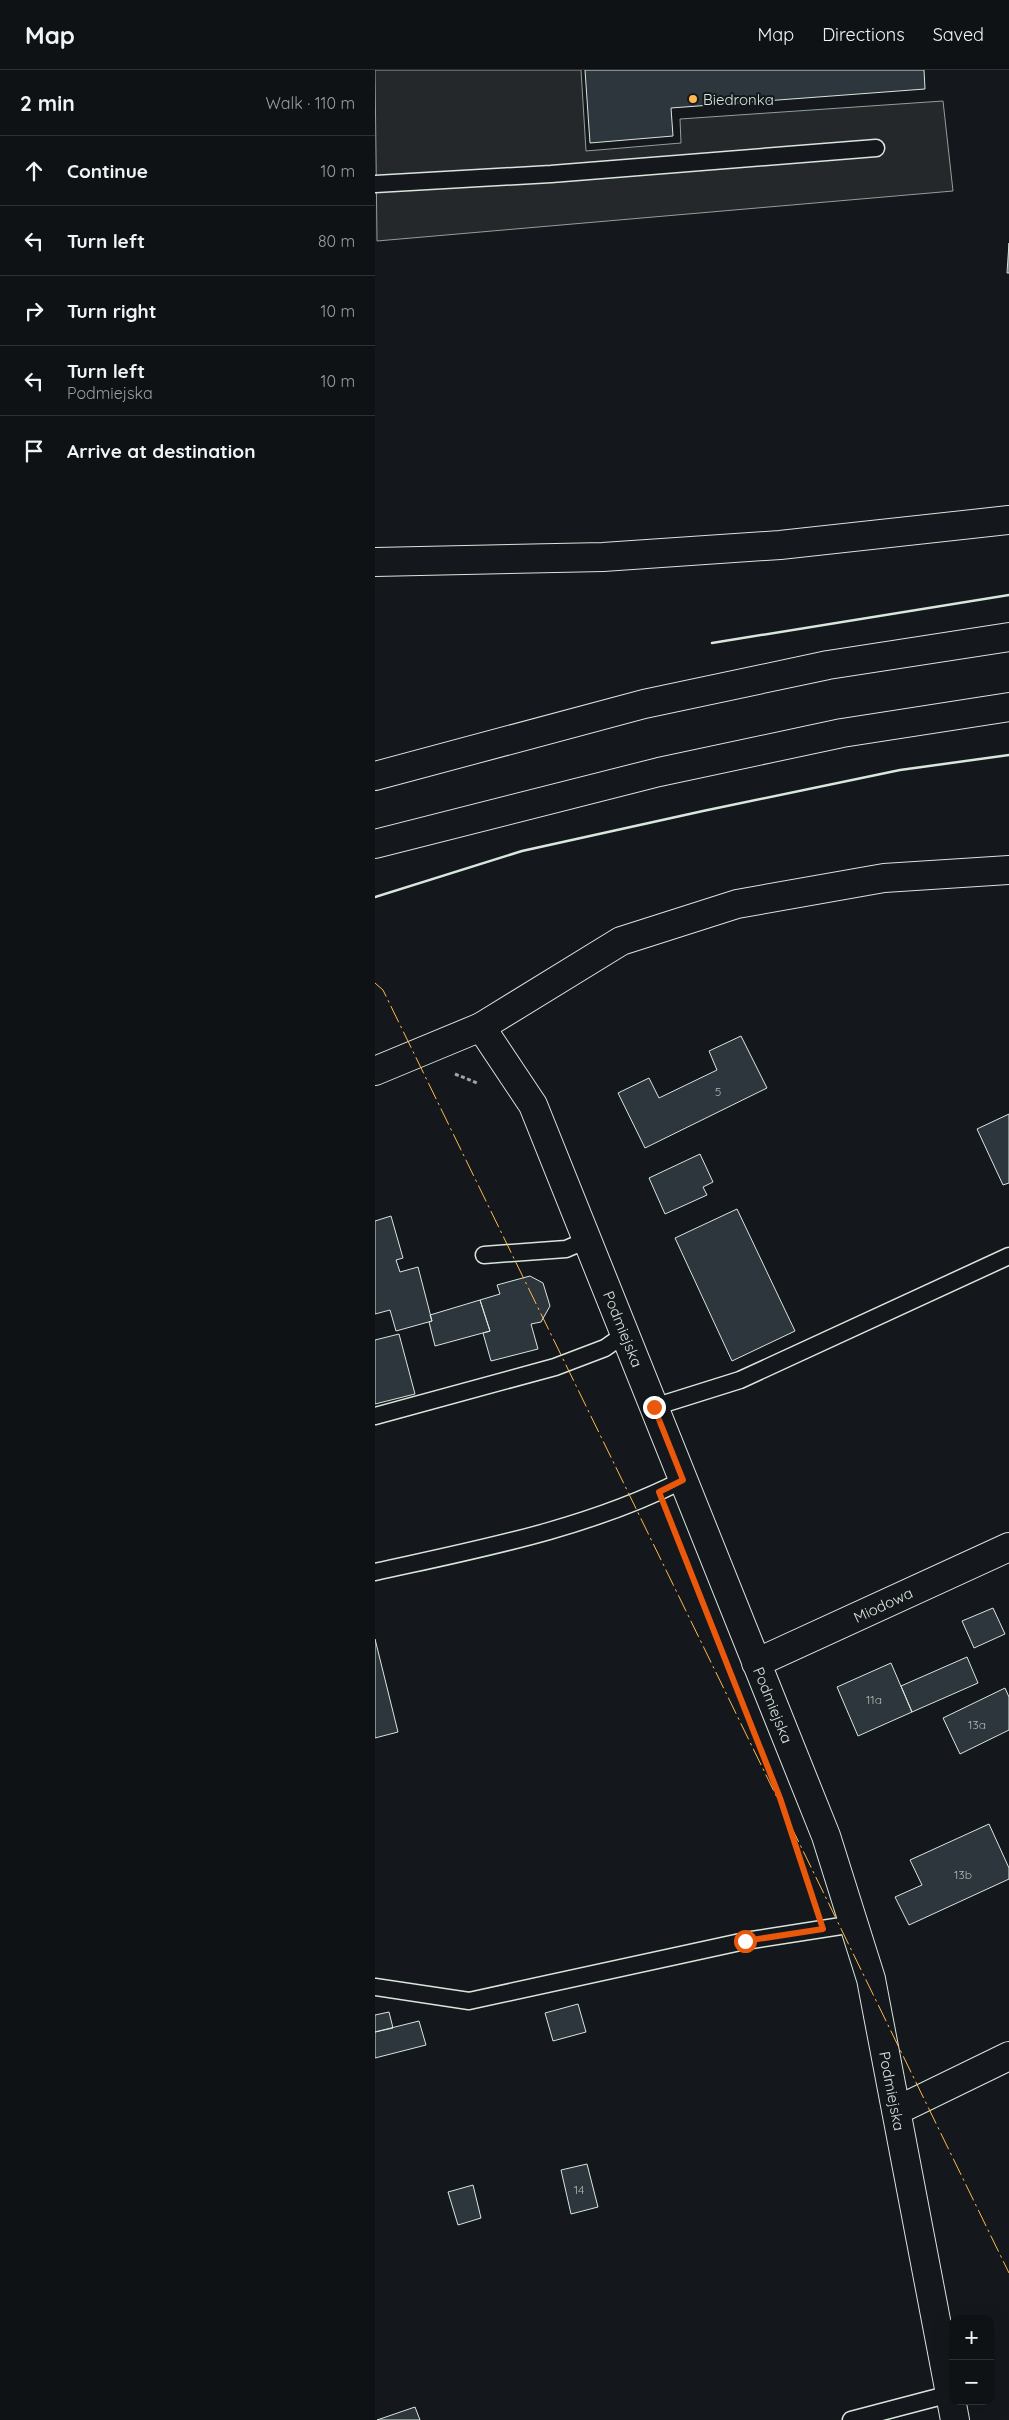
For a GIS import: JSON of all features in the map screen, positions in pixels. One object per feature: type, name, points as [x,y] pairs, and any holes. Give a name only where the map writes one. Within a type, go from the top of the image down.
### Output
[{"type":"main road","points":[[375,562],[603,557],[780,545],[1009,520]]},
{"type":"main road","points":[[375,776],[644,704],[828,665],[1009,637]]},
{"type":"main road","points":[[375,844],[659,772],[842,733],[1009,707]]},
{"type":"main road","points":[[375,1071],[481,1026],[621,941],[737,904],[884,878],[1009,870]]},
{"type":"main road","name":"Podmiejska","points":[[481,1026],[533,1105],[826,1836],[871,1980],[949,2389]]},
{"type":"main road","name":"Miodowa","points":[[757,1663],[1009,1547]]},
{"type":"main road","points":[[896,2110],[1009,2056]]},
{"type":"main road","name":"Podmiejska","points":[[952,2405],[955,2420]]},
{"type":"lane","points":[[375,184],[551,174],[876,148]]},
{"type":"lane","points":[[484,1254],[566,1249],[587,1240]]},
{"type":"lane","points":[[654,1407],[741,1380],[1009,1256]]},
{"type":"lane","points":[[375,1416],[555,1367],[605,1348],[625,1334]]},
{"type":"lane","points":[[375,1572],[528,1538],[659,1492],[683,1480]]},
{"type":"lane","points":[[375,1987],[469,2001],[745,1941],[854,1924]]},
{"type":"lane","points":[[851,2420],[949,2394]]},
{"type":"path","points":[[452,1073],[479,1084]]},
{"type":"shaded area","points":[[375,70],[581,70],[586,151],[681,143],[680,119],[943,101],[953,191],[377,241]]},
{"type":"building","name":"Biedronka","points":[[585,70],[924,70],[925,89],[671,108],[673,136],[590,143]]},
{"type":"building","points":[[1009,243],[1009,273],[1007,273]]},
{"type":"building","points":[[741,1036],[767,1088],[645,1148],[618,1093],[649,1078],[659,1098],[717,1070],[709,1051]]},
{"type":"building","points":[[1009,1114],[1009,1183],[1003,1185],[977,1129]]},
{"type":"building","points":[[700,1154],[713,1182],[703,1187],[707,1195],[665,1214],[649,1178]]},
{"type":"building","points":[[737,1209],[795,1331],[732,1361],[675,1238]]},
{"type":"building","points":[[391,1216],[403,1258],[396,1260],[400,1272],[418,1267],[432,1321],[396,1331],[390,1310],[375,1314],[375,1221]]},
{"type":"building","points":[[530,1276],[543,1283],[550,1306],[541,1322],[531,1324],[538,1349],[491,1361],[483,1333],[490,1331],[480,1300],[500,1294],[497,1285]]},
{"type":"building","points":[[480,1300],[490,1331],[435,1346],[429,1322],[432,1321],[430,1315]]},
{"type":"building","points":[[399,1334],[415,1394],[375,1404],[375,1340]]},
{"type":"building","points":[[993,1608],[1005,1634],[974,1648],[962,1621]]},
{"type":"building","points":[[375,1639],[398,1732],[375,1738]]},
{"type":"building","points":[[967,1657],[978,1683],[912,1712],[901,1686]]},
{"type":"building","points":[[891,1663],[912,1712],[858,1736],[837,1687]]},
{"type":"building","points":[[1005,1688],[1009,1697],[1009,1730],[960,1754],[943,1718]]},
{"type":"building","points":[[989,1824],[1009,1868],[1009,1879],[909,1925],[895,1897],[922,1885],[910,1860]]},
{"type":"building","points":[[578,2004],[586,2032],[553,2041],[545,2013]]},
{"type":"building","points":[[389,2012],[393,2028],[375,2032],[375,2015]]},
{"type":"building","points":[[419,2021],[426,2045],[375,2058],[375,2032]]},
{"type":"building","points":[[587,2164],[598,2207],[571,2214],[561,2170]]},
{"type":"building","points":[[473,2185],[481,2218],[458,2225],[448,2192]]},
{"type":"building","points":[[415,2407],[420,2420],[377,2420]]},
{"type":"wall","points":[[712,643],[1009,595]]},
{"type":"wall","points":[[375,897],[522,851],[900,770],[1009,755]]},
{"type":"power","points":[[375,983],[383,990],[1009,2273]]},
{"type":"place","name":"Biedronka","points":[[693,99]]},
{"type":"route","points":[[654,1407],[683,1480],[659,1492],[780,1798],[823,1929],[745,1941]]}]
